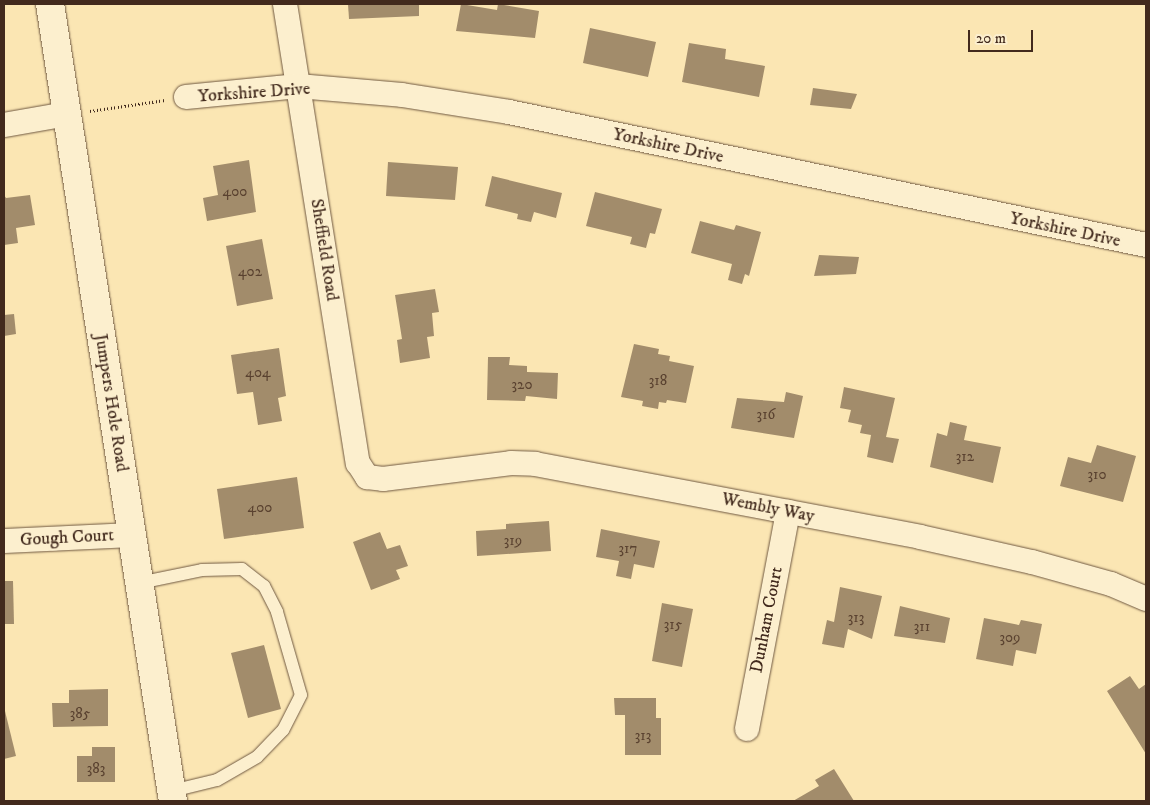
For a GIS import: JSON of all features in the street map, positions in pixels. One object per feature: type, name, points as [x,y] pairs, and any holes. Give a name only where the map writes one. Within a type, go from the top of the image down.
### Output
[{"type":"main road","name":"Jumpers Hole Road","points":[[50,4],[173,796]]},
{"type":"street","name":"Sheffield Road","points":[[285,4],[358,463],[367,477],[384,479]]},
{"type":"street","name":"Yorkshire Drive","points":[[186,97],[298,86],[402,95],[509,112],[1146,245]]},
{"type":"street","points":[[4,125],[66,114]]},
{"type":"street","name":"Wembly Way","points":[[384,479],[529,463],[788,512],[1032,562],[1111,584],[1146,599]]},
{"type":"street","name":"Dunham Court","points":[[747,729],[788,512]]},
{"type":"street","name":"Gough Court","points":[[4,541],[131,535]]},
{"type":"lane","points":[[139,584],[202,570],[242,569],[264,586],[276,612],[300,695],[284,730],[257,757],[217,780],[173,796]]},
{"type":"path","points":[[66,114],[186,97]]},
{"type":"building","points":[[348,4],[419,4],[419,16],[349,19]]},
{"type":"building","points":[[461,4],[497,10],[498,4],[539,11],[535,38],[456,31]]},
{"type":"building","points":[[590,28],[656,42],[648,77],[583,63]]},
{"type":"building","points":[[689,43],[726,49],[725,59],[765,66],[759,97],[682,82]]},
{"type":"building","points":[[813,88],[857,94],[851,109],[810,105]]},
{"type":"building","points":[[249,160],[256,212],[207,221],[203,198],[218,195],[213,166]]},
{"type":"building","points":[[388,162],[458,167],[455,200],[386,196]]},
{"type":"building","points":[[492,176],[562,193],[556,218],[534,212],[531,222],[517,219],[518,214],[485,206]]},
{"type":"building","points":[[595,192],[662,209],[655,234],[650,233],[646,248],[630,244],[632,237],[586,226]]},
{"type":"building","points":[[4,195],[6,198],[30,195],[35,225],[16,228],[18,243],[4,245]]},
{"type":"building","points":[[700,221],[734,230],[736,225],[761,232],[749,276],[745,274],[742,284],[728,280],[732,264],[691,253]]},
{"type":"building","points":[[262,239],[273,299],[237,306],[226,246]]},
{"type":"building","points":[[819,255],[859,257],[856,274],[814,276]]},
{"type":"building","points":[[435,289],[439,312],[432,313],[434,336],[427,337],[430,358],[400,363],[397,340],[402,339],[395,295]]},
{"type":"building","points":[[14,314],[16,334],[4,336],[4,315]]},
{"type":"building","points":[[634,344],[659,349],[658,354],[670,356],[669,361],[694,366],[686,403],[667,400],[666,403],[659,402],[658,409],[642,406],[643,401],[621,397]]},
{"type":"building","points":[[279,348],[286,396],[278,398],[282,421],[258,425],[253,392],[237,394],[231,355]]},
{"type":"building","points":[[488,357],[510,357],[509,365],[527,366],[527,372],[558,373],[557,399],[526,396],[525,401],[487,400]]},
{"type":"building","points":[[844,387],[895,398],[886,437],[899,439],[893,463],[867,457],[871,435],[860,433],[862,425],[848,422],[851,410],[840,408]]},
{"type":"building","points":[[786,392],[803,396],[794,438],[731,428],[737,398],[784,402]]},
{"type":"building","points":[[950,422],[967,426],[964,440],[1001,447],[993,483],[930,467],[937,433],[947,436]]},
{"type":"building","points":[[1097,445],[1136,456],[1123,502],[1060,486],[1068,457],[1091,463]]},
{"type":"building","points":[[297,477],[304,528],[224,539],[217,489]]},
{"type":"building","points":[[549,521],[551,551],[477,556],[476,531],[506,529],[506,524]]},
{"type":"building","points":[[601,529],[660,541],[654,568],[634,564],[631,579],[616,576],[619,561],[596,557]]},
{"type":"building","points":[[380,532],[387,549],[400,545],[408,566],[396,570],[400,579],[371,590],[353,542]]},
{"type":"building","points":[[4,581],[13,581],[14,624],[4,624]]},
{"type":"building","points":[[840,587],[882,596],[872,639],[848,629],[844,648],[822,644],[827,620],[834,622]]},
{"type":"building","points":[[662,603],[693,609],[682,667],[652,661]]},
{"type":"building","points":[[900,606],[950,618],[945,643],[894,636]]},
{"type":"building","points":[[984,618],[1019,625],[1021,620],[1042,624],[1036,654],[1016,650],[1013,666],[976,659]]},
{"type":"building","points":[[264,645],[281,709],[248,718],[231,653]]},
{"type":"building","points":[[1130,676],[1139,689],[1146,684],[1146,754],[1107,691]]},
{"type":"building","points":[[108,689],[108,726],[53,727],[52,703],[69,703],[69,690]]},
{"type":"building","points":[[614,698],[656,698],[656,718],[661,718],[661,755],[625,755],[625,715],[615,715]]},
{"type":"building","points":[[4,707],[16,756],[4,759]]},
{"type":"building","points":[[92,747],[115,747],[115,782],[77,782],[77,756],[92,756]]},
{"type":"building","points":[[834,769],[854,801],[793,801],[819,786],[815,780]]}]
